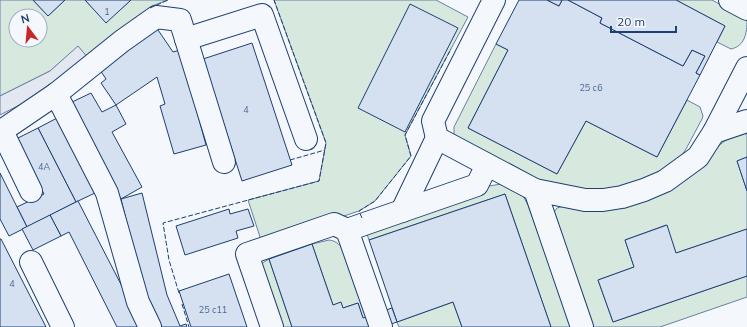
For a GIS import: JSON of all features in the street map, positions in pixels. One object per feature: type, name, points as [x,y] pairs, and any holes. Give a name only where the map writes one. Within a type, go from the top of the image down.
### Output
[{"type":"lane","points":[[402,211],[437,138],[433,121],[494,0]]},
{"type":"lane","points":[[730,0],[747,8]]},
{"type":"lane","points":[[186,39],[262,15],[306,139]]},
{"type":"lane","points":[[31,191],[1,132],[56,94],[122,41],[156,17],[180,20],[224,162]]},
{"type":"lane","points":[[437,138],[535,190],[585,200],[603,200],[622,197],[665,181],[698,158],[714,132],[747,68]]},
{"type":"lane","points":[[56,94],[107,193],[138,302],[150,327]]},
{"type":"lane","points":[[714,132],[747,121]]},
{"type":"lane","points":[[272,327],[247,254],[334,224],[347,230],[477,185],[487,165]]},
{"type":"lane","points":[[535,190],[582,327]]},
{"type":"lane","points":[[347,230],[381,327]]},
{"type":"lane","points":[[31,262],[63,327]]},
{"type":"shaded area","points":[[0,0],[33,0],[40,8],[8,8],[8,48],[48,48],[48,16],[65,0],[85,0],[106,22],[131,0],[168,0],[152,6],[89,59],[78,47],[50,71],[0,96]]},
{"type":"shaded area","points":[[274,0],[436,0],[468,17],[405,135],[411,156],[375,201],[359,211],[262,243],[248,200],[319,181],[326,143]]},
{"type":"shaded area","points":[[676,0],[712,0],[742,16],[747,20],[746,34],[742,42],[731,49],[717,42],[725,26]]},
{"type":"shaded area","points":[[496,44],[508,50],[468,128],[557,174],[586,121],[657,157],[687,100],[700,107],[703,116],[702,119],[686,149],[677,162],[661,173],[621,188],[585,191],[537,181],[454,137],[454,127]]},
{"type":"shaded area","points":[[78,46],[89,59],[58,85],[0,115],[0,96],[50,71]]},
{"type":"shaded area","points":[[747,130],[747,157],[737,161],[747,191],[747,229],[676,253],[666,225],[625,240],[634,267],[598,280],[613,322],[747,276],[747,297],[660,327],[593,327],[554,222],[554,212],[557,208],[704,163],[722,143]]},
{"type":"shaded area","points":[[501,184],[522,194],[528,205],[573,327],[551,327],[505,194],[369,240],[365,228],[489,186]]},
{"type":"shaded area","points":[[329,240],[338,244],[344,252],[370,327],[366,327],[358,303],[343,308],[341,303],[333,305],[312,244]]},
{"type":"shaded area","points":[[269,259],[292,327],[277,327],[260,266]]},
{"type":"shaded area","points":[[453,302],[462,327],[399,327],[397,322]]},
{"type":"building","points":[[33,0],[65,0],[48,16],[48,8],[40,8]]},
{"type":"building","points":[[85,0],[131,0],[106,23]]},
{"type":"building","points":[[519,0],[547,0],[559,6],[562,0],[568,0],[602,18],[600,23],[683,66],[692,50],[705,56],[696,73],[700,75],[657,157],[586,121],[557,174],[468,128],[508,50],[496,44]]},
{"type":"building","points":[[547,0],[562,0],[559,6]]},
{"type":"building","points":[[568,0],[676,0],[725,26],[700,75],[696,73],[705,56],[692,50],[683,66],[600,23],[602,18]]},
{"type":"building","points":[[410,4],[458,28],[405,132],[358,108]]},
{"type":"building","points":[[156,27],[173,52],[180,50],[206,145],[174,154],[160,106],[165,104],[157,77],[116,105],[101,83],[106,79],[98,67]]},
{"type":"building","points":[[252,43],[292,165],[242,181],[203,59]]},
{"type":"building","points":[[91,93],[102,112],[116,105],[126,124],[112,132],[142,187],[121,199],[70,103]]},
{"type":"building","points":[[59,117],[97,192],[76,202],[38,128]]},
{"type":"building","points":[[38,128],[76,202],[27,227],[17,207],[44,194],[16,139]]},
{"type":"building","points":[[747,157],[747,191],[737,161]]},
{"type":"building","points":[[0,173],[27,227],[9,236],[0,219]]},
{"type":"building","points":[[142,193],[167,295],[180,326],[186,324],[187,327],[162,327],[150,301],[146,301],[121,199]]},
{"type":"building","points":[[505,194],[551,327],[462,327],[453,302],[397,322],[369,240]]},
{"type":"building","points":[[78,201],[143,327],[117,327],[69,232],[61,236],[50,215]]},
{"type":"building","points":[[229,209],[230,214],[248,209],[254,226],[236,231],[238,238],[185,255],[176,226]]},
{"type":"building","points":[[50,215],[61,236],[33,250],[22,229]]},
{"type":"building","points":[[667,225],[676,253],[747,229],[747,276],[613,322],[598,280],[634,267],[625,240]]},
{"type":"building","points":[[1,239],[46,327],[0,327]]},
{"type":"building","points":[[312,244],[333,305],[341,302],[343,308],[358,303],[363,318],[392,308],[397,322],[382,327],[292,327],[269,259]]},
{"type":"building","points":[[229,274],[247,327],[191,327],[179,291]]},
{"type":"fence","points":[[150,8],[168,0]]},
{"type":"fence","points":[[179,293],[169,260],[163,223],[319,181],[326,143],[274,0]]},
{"type":"fence","points":[[362,218],[359,211],[375,201],[411,156],[405,135],[451,49]]},
{"type":"fence","points":[[290,160],[325,150]]},
{"type":"fence","points":[[182,304],[189,327]]}]
